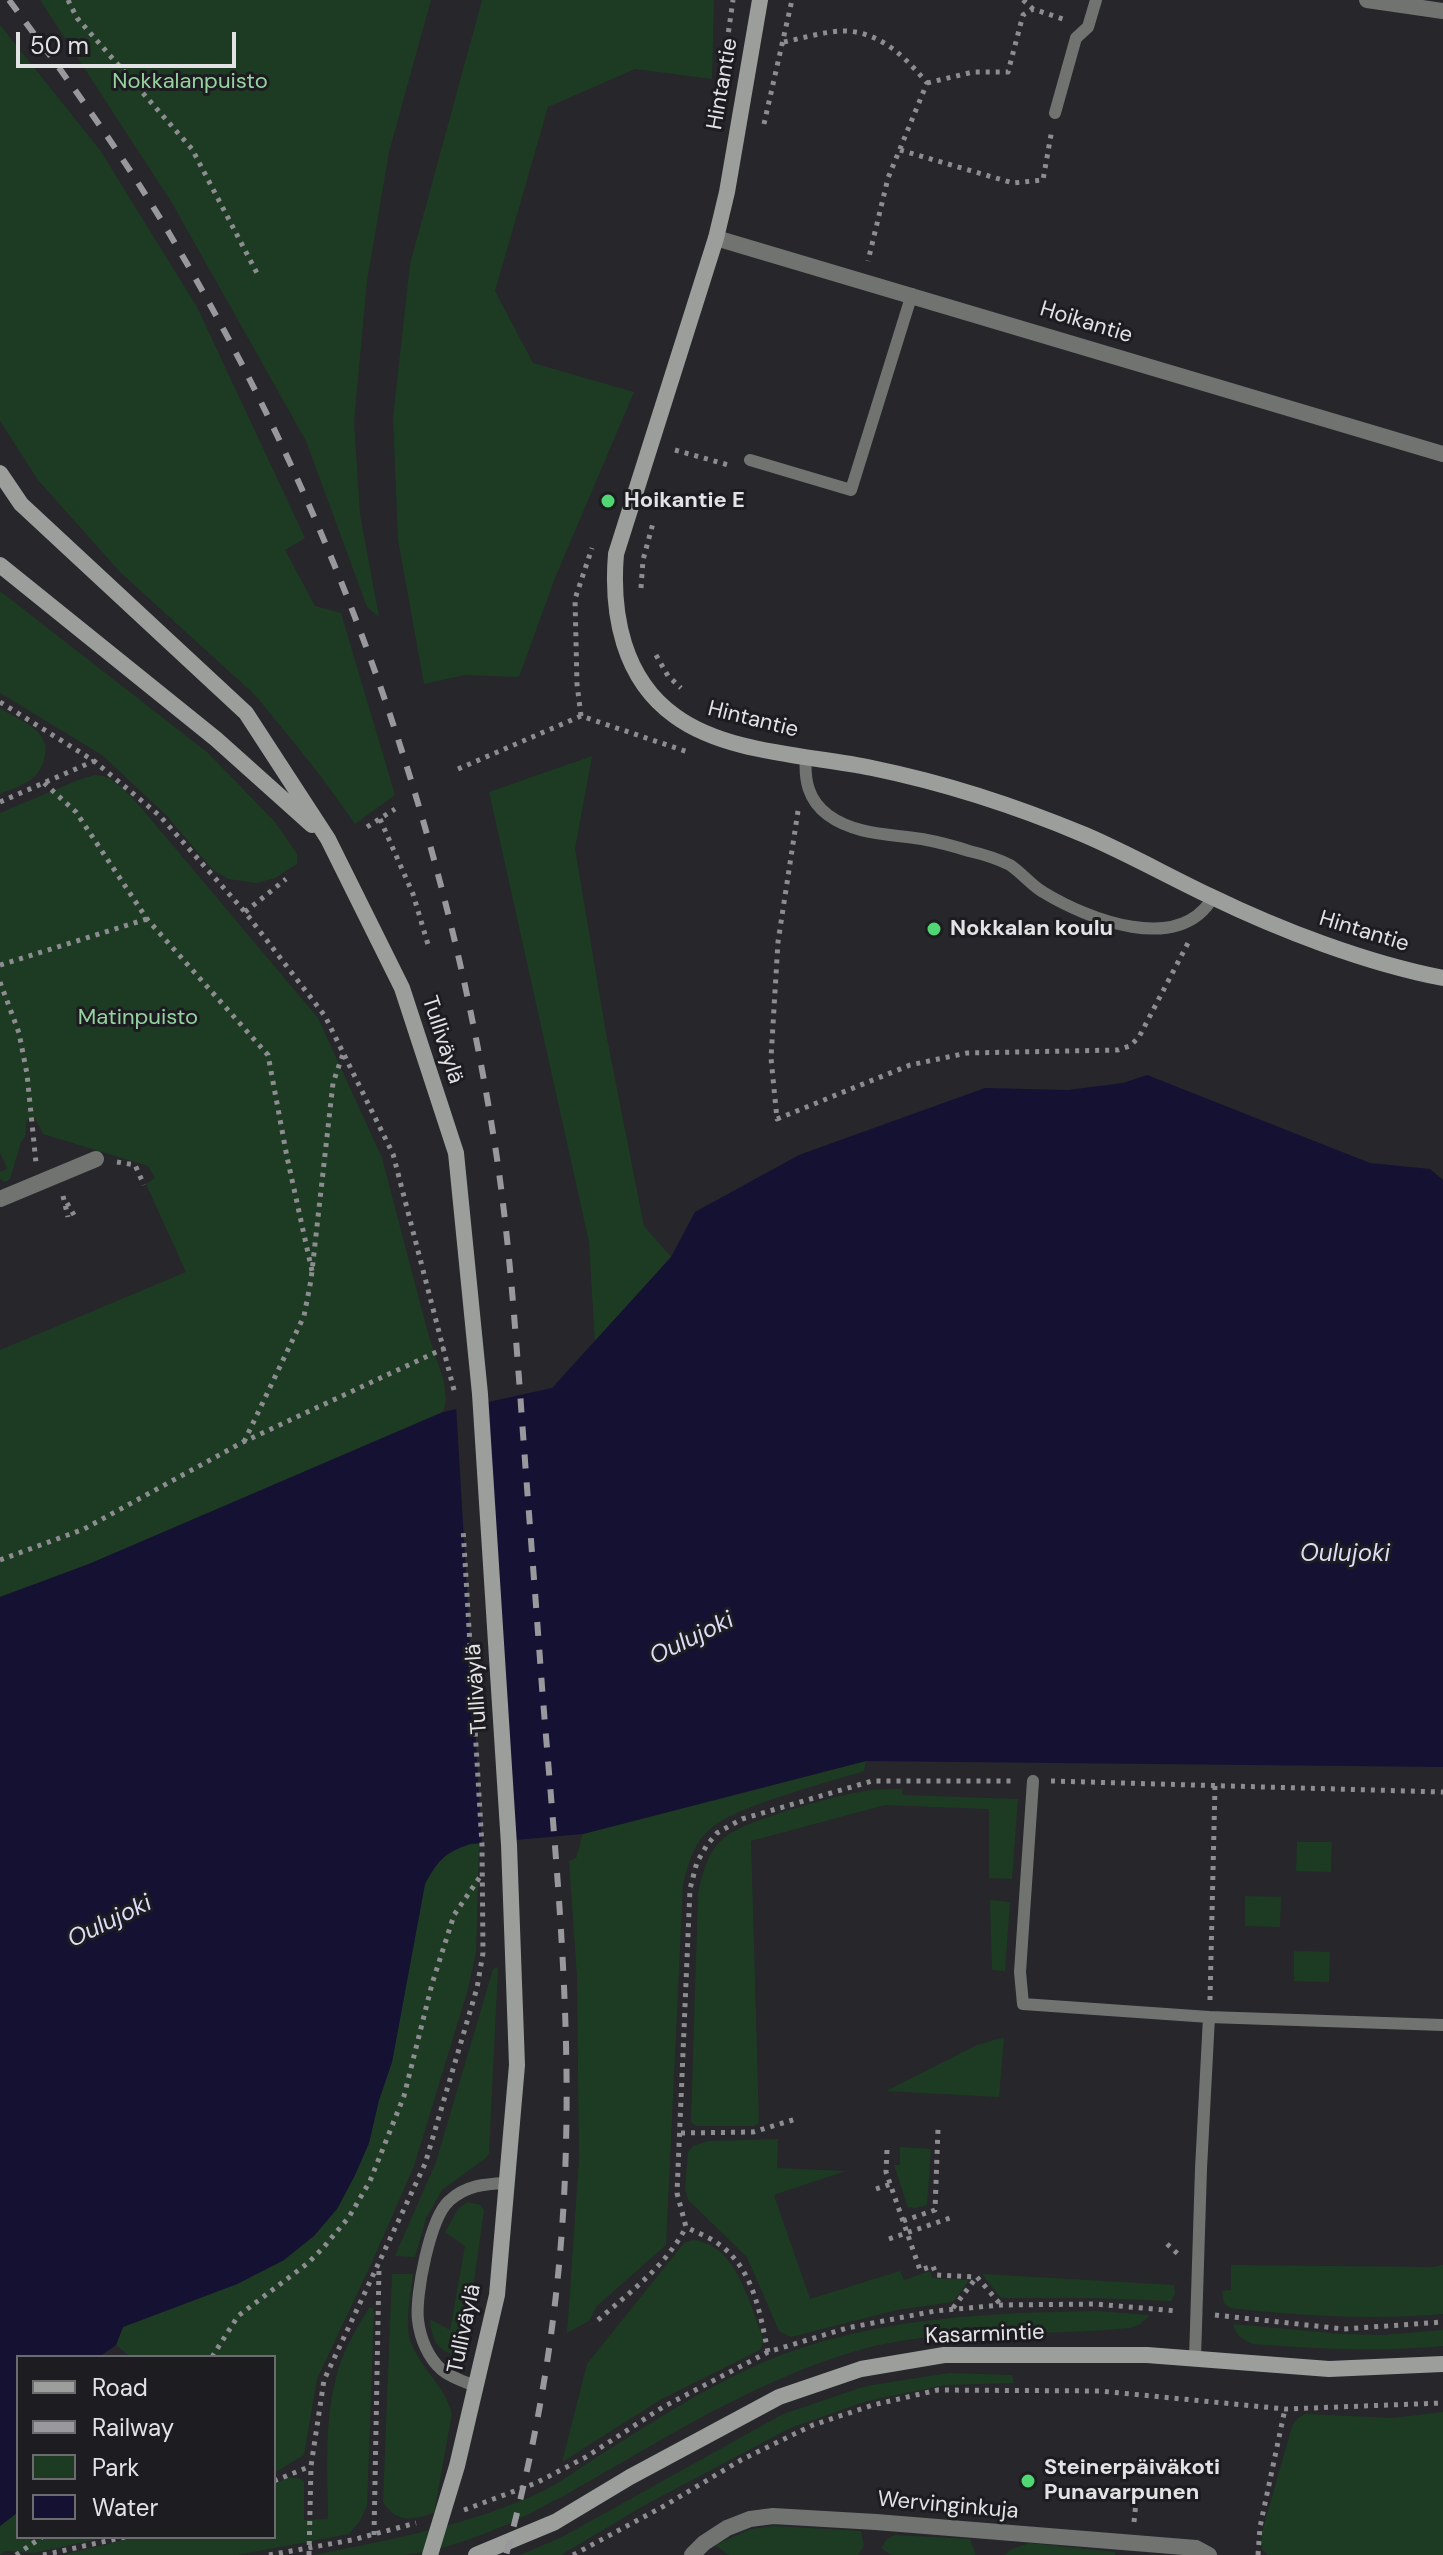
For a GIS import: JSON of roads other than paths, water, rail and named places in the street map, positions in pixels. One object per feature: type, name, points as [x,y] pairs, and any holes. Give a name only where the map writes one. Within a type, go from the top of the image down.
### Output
[{"type":"main road","name":"Hintantie","points":[[760,0],[727,192],[716,238],[616,554],[615,608],[631,664],[650,692],[673,715],[698,731],[738,744],[910,777],[1010,805],[1087,836],[1209,905],[1443,978]]},
{"type":"main road","name":"Tulliväylä","points":[[0,473],[21,504],[246,713],[328,839],[402,988],[456,1153],[480,1394],[509,1845],[517,2065],[497,2295],[457,2466],[430,2555]]},
{"type":"main road","name":"Tulliväylä","points":[[0,565],[216,739],[328,839]]},
{"type":"main road","name":"Kasarmintie","points":[[476,2555],[555,2522],[630,2477],[779,2397],[861,2369],[944,2355],[1147,2355],[1329,2369],[1443,2364]]},
{"type":"street","points":[[1367,0],[1443,11]]},
{"type":"street","name":"Hoikantie","points":[[716,238],[1443,454]]},
{"type":"street","points":[[0,1199],[96,1159]]},
{"type":"street","name":"Wervinginkuja","points":[[692,2555],[727,2528],[750,2519],[773,2516],[1196,2548],[1209,2555]]},
{"type":"lane","points":[[1055,113],[1076,38],[1088,27],[1096,0]]},
{"type":"lane","points":[[750,460],[851,490],[912,294]]},
{"type":"lane","points":[[806,756],[804,774],[811,799],[829,816],[862,831],[971,851],[1009,865],[1042,892],[1093,916],[1136,929],[1174,927],[1209,905]]},
{"type":"lane","points":[[1033,1781],[1020,1972],[1023,2004],[1209,2017],[1443,2025]]},
{"type":"lane","points":[[1195,2358],[1209,2017]]},
{"type":"lane","points":[[475,2386],[442,2371],[427,2351],[417,2316],[420,2292],[437,2218],[447,2203],[460,2192],[477,2185],[506,2183]]},
{"type":"water","name":"Oulujoki","points":[[1147,1075],[1370,1163],[1430,1169],[1443,1180],[1443,1767],[866,1761],[583,1834],[470,1844],[448,1854],[438,1863],[425,1884],[392,2062],[369,2143],[337,2209],[314,2236],[284,2260],[237,2284],[123,2327],[116,2345],[102,2355],[16,2355],[16,2514],[0,2526],[0,1597],[89,1564],[443,1412],[552,1388],[671,1257],[695,1212],[799,1155],[985,1088],[1068,1090],[1123,1083]]},
{"type":"railway","points":[[9,0],[92,114],[151,203],[229,340],[284,450],[333,562],[377,676],[415,793],[447,911],[474,1031],[496,1152],[510,1272],[556,1858],[566,2029],[566,2144],[561,2248],[549,2351],[531,2454],[506,2555]]},
{"type":"place","name":"Hoikantie E","points":[[608,501]]},
{"type":"place","name":"Nokkalan koulu","points":[[934,929]]},
{"type":"place","name":"Steinerpäiväkoti Punavarpunen","points":[[1028,2481]]},
{"type":"park label","name":"Nokkalanpuisto","points":[[190,82]]},
{"type":"park label","name":"Matinpuisto","points":[[138,1018]]}]
